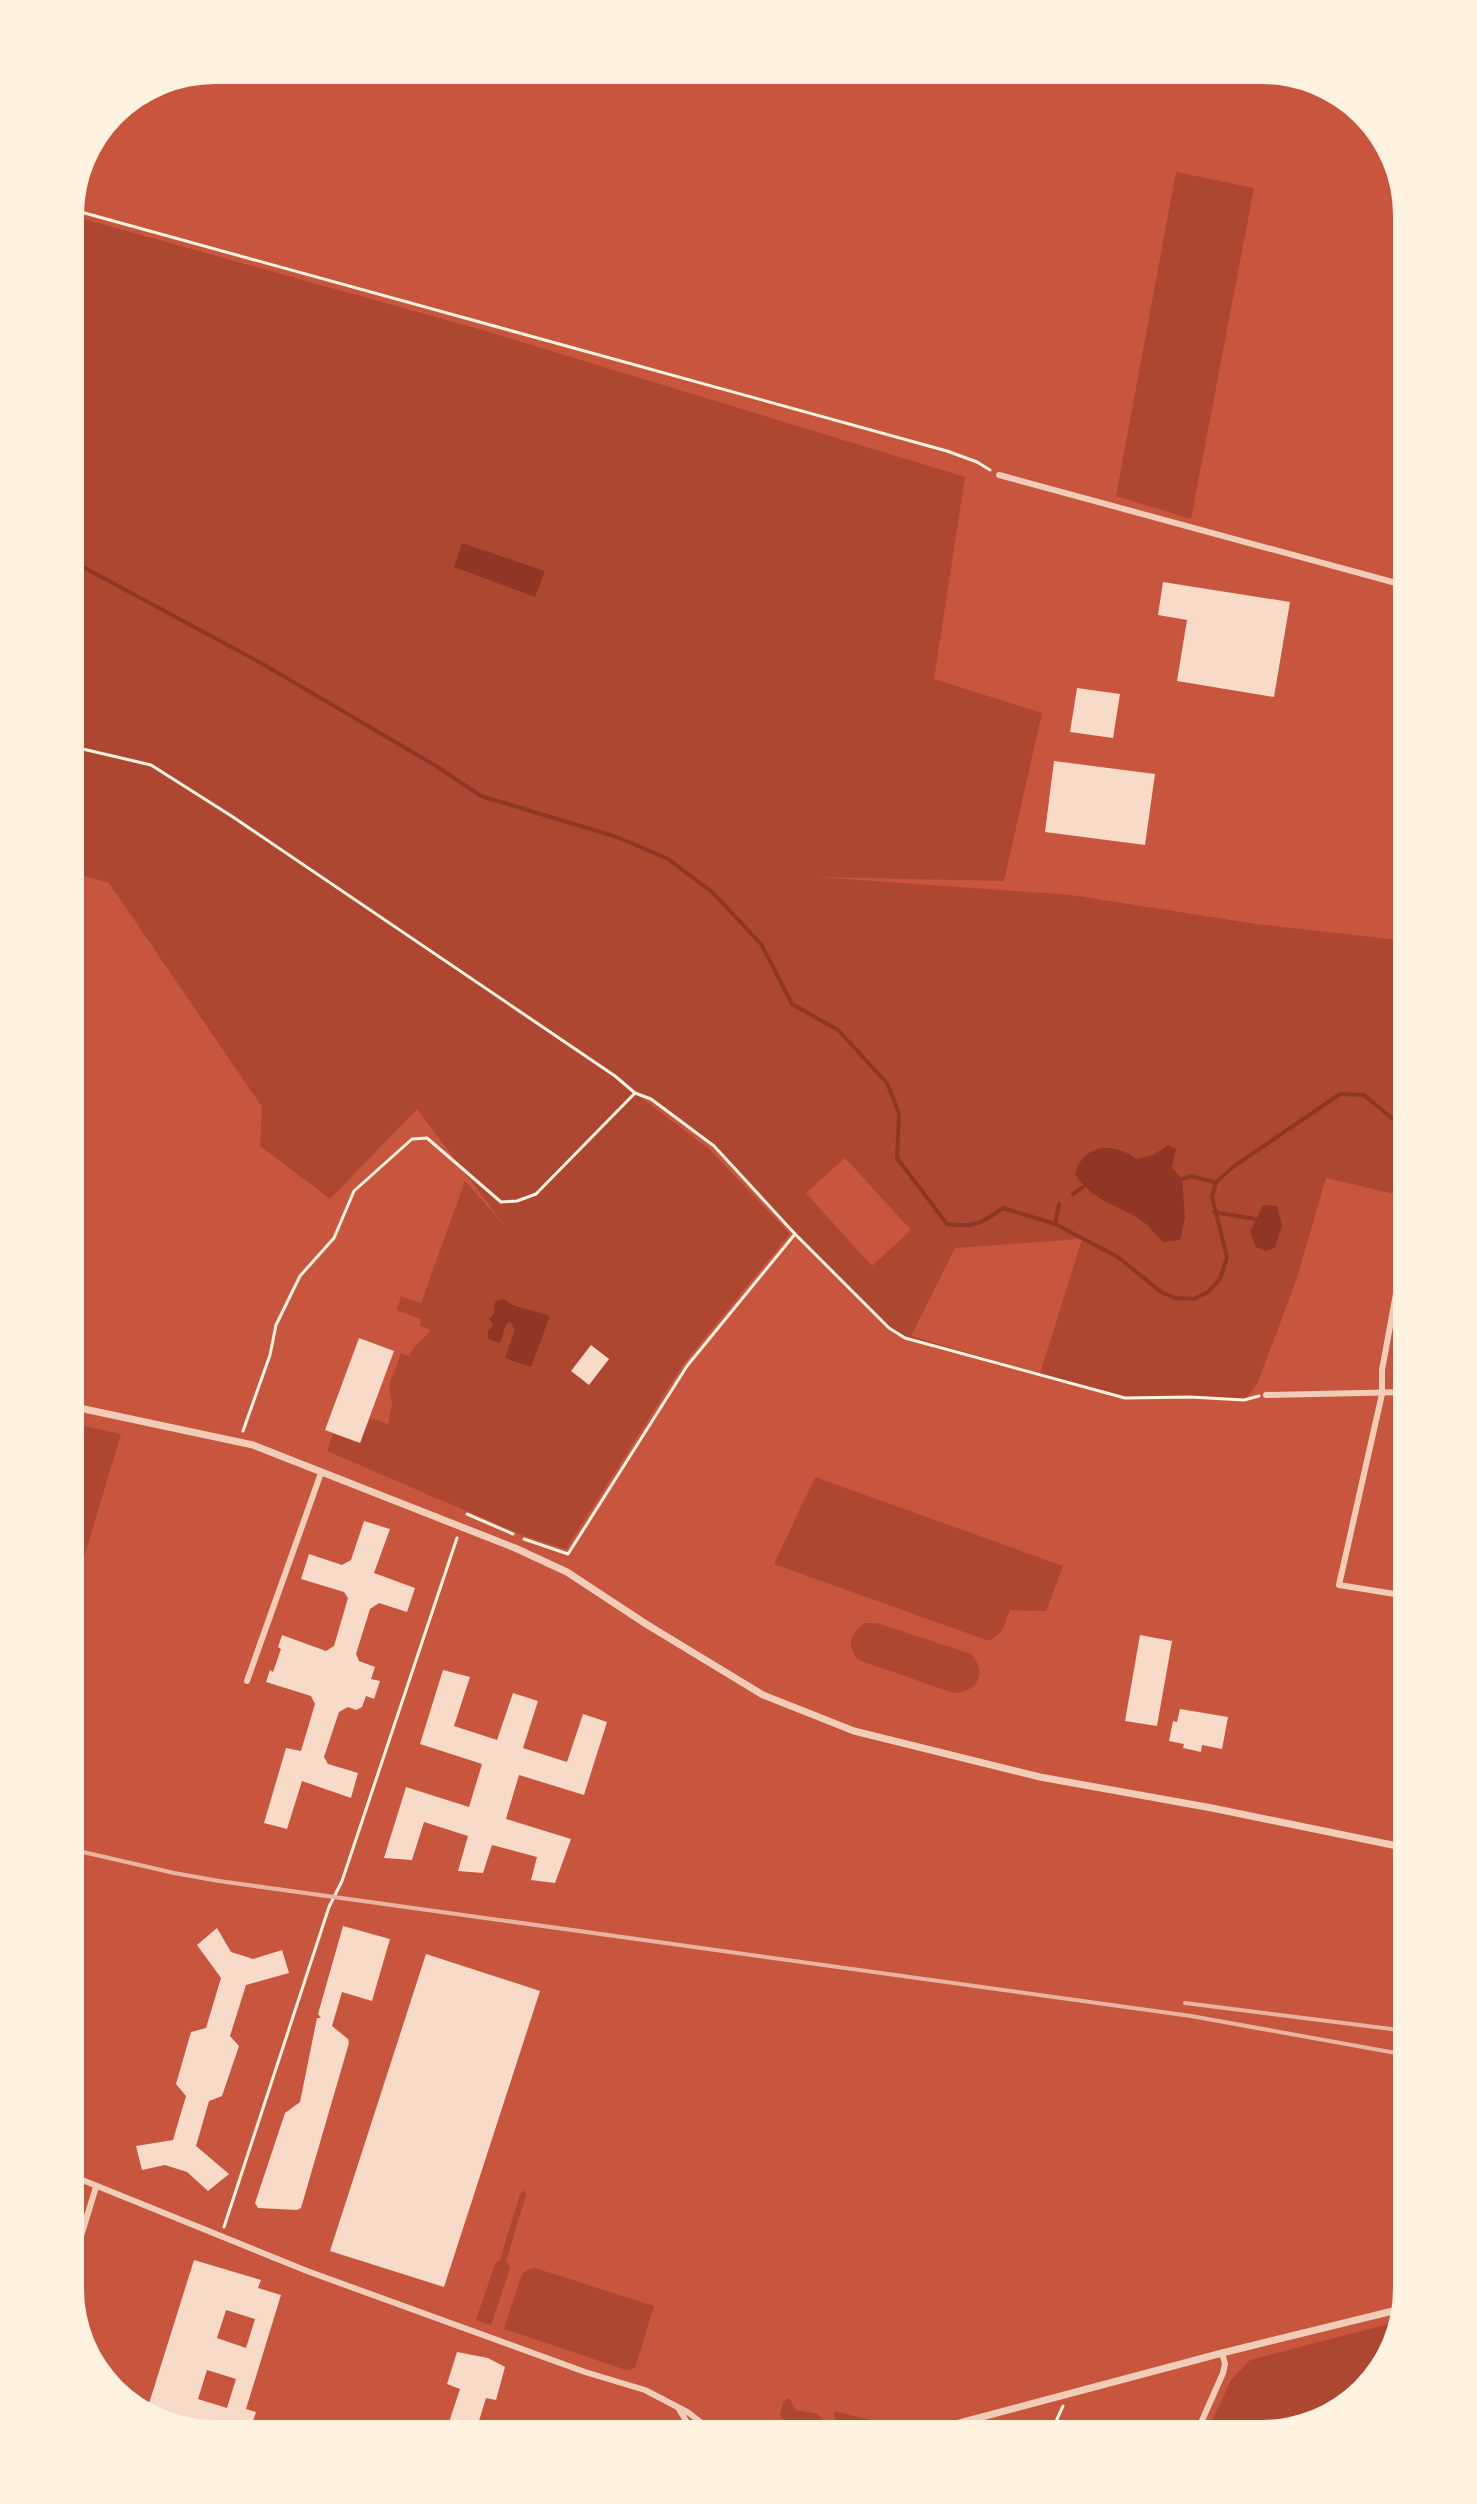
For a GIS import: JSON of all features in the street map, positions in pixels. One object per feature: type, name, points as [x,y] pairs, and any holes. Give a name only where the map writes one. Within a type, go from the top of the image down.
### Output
[{"type":"street","points":[[999,475],[1393,582]]},
{"type":"street","points":[[1393,1310],[1382,1370],[1382,1394],[1339,1585],[1393,1594]]},
{"type":"street","points":[[1266,1395],[1393,1393]]},
{"type":"street","points":[[84,1409],[240,1442],[462,1527],[567,1572],[763,1695],[854,1731],[1040,1777],[1393,1845]]},
{"type":"street","points":[[247,1681],[321,1473]]},
{"type":"street","points":[[84,2181],[322,2276],[585,2372],[645,2390],[700,2420]]},
{"type":"street","points":[[84,2226],[96,2187]]},
{"type":"street","points":[[972,2420],[1390,2312]]},
{"type":"street","points":[[1202,2420],[1223,2373],[1225,2364],[1222,2353]]},
{"type":"street","points":[[677,2406],[686,2420]]},
{"type":"path","points":[[84,213],[947,451],[977,462],[999,475]]},
{"type":"path","points":[[84,749],[151,765],[233,817],[615,1076],[635,1093],[651,1099],[714,1146],[795,1234],[889,1328],[905,1338],[1125,1398],[1244,1400],[1266,1395]]},
{"type":"path","points":[[240,1442],[270,1355],[276,1325],[300,1276],[334,1238],[354,1191],[412,1139],[427,1138],[501,1202],[517,1201],[536,1194],[635,1093]]},
{"type":"path","points":[[467,1514],[568,1554],[687,1366],[795,1234]]},
{"type":"path","points":[[234,2241],[223,2233],[329,1907],[342,1881],[462,1527]]},
{"type":"path","points":[[1057,2420],[1063,2406]]},
{"type":"shaded area","points":[[1176,172],[1254,188],[1191,519],[1116,496]]},
{"type":"shaded area","points":[[84,219],[479,329],[965,477],[934,679],[1042,713],[1004,881],[817,877],[1071,895],[1256,924],[1393,939],[1393,1194],[1326,1178],[1296,1281],[1257,1384],[1244,1400],[1125,1398],[905,1338],[889,1328],[795,1234],[714,1146],[651,1099],[638,1095],[710,1150],[790,1234],[684,1363],[566,1549],[524,1536],[327,1451],[333,1434],[360,1443],[370,1418],[388,1424],[392,1404],[389,1385],[401,1353],[409,1356],[430,1330],[420,1326],[421,1319],[397,1310],[401,1296],[421,1303],[465,1181],[505,1226],[417,1109],[330,1199],[260,1146],[262,1107],[109,883],[84,876]],"holes":[[[845,1158],[911,1230],[872,1266],[806,1193]],[[1082,1239],[1040,1374],[911,1336],[955,1248]]]},
{"type":"shaded area","points":[[462,543],[545,571],[535,597],[454,567]]},
{"type":"shaded area","points":[[1168,1145],[1176,1149],[1172,1168],[1182,1179],[1185,1218],[1180,1240],[1163,1242],[1135,1216],[1091,1192],[1075,1174],[1085,1156],[1100,1148],[1118,1150],[1137,1159],[1153,1155]]},
{"type":"shaded area","points":[[1263,1205],[1277,1206],[1282,1225],[1275,1248],[1266,1251],[1256,1247],[1250,1232]]},
{"type":"shaded area","points":[[504,1299],[550,1316],[531,1367],[505,1358],[515,1330],[511,1322],[506,1324],[500,1343],[488,1339],[488,1331],[493,1325],[489,1319],[494,1313],[495,1301]]},
{"type":"shaded area","points":[[84,1426],[121,1434],[84,1557]]},
{"type":"shaded area","points":[[815,1477],[1063,1566],[1046,1611],[1010,1610],[1002,1631],[989,1641],[774,1564]]},
{"type":"shaded area","points":[[865,1623],[877,1623],[971,1654],[979,1668],[978,1680],[969,1689],[954,1693],[858,1660],[851,1640]]},
{"type":"shaded area","points":[[524,2190],[526,2195],[506,2261],[510,2268],[491,2325],[476,2320]]},
{"type":"shaded area","points":[[535,2268],[654,2306],[635,2368],[626,2370],[504,2329],[522,2274]]},
{"type":"shaded area","points":[[1388,2324],[1380,2347],[1361,2375],[1320,2407],[1279,2419],[1212,2420],[1231,2380],[1250,2360]]},
{"type":"shaded area","points":[[789,2398],[796,2410],[818,2414],[822,2420],[782,2419],[780,2414],[784,2401]]},
{"type":"shaded area","points":[[834,2411],[867,2419],[867,2420],[835,2420]]},
{"type":"building","points":[[1163,582],[1290,602],[1274,697],[1177,681],[1187,620],[1158,615]]},
{"type":"building","points":[[1077,688],[1120,694],[1113,738],[1070,732]]},
{"type":"building","points":[[1054,761],[1155,774],[1145,845],[1045,832]]},
{"type":"building","points":[[359,1338],[394,1351],[360,1443],[325,1430]]},
{"type":"building","points":[[591,1345],[609,1359],[589,1385],[571,1371]]},
{"type":"building","points":[[364,1521],[390,1529],[374,1573],[415,1588],[407,1612],[379,1603],[370,1609],[356,1654],[359,1661],[375,1667],[371,1679],[380,1681],[374,1699],[366,1696],[362,1707],[356,1710],[348,1707],[339,1712],[324,1757],[328,1764],[358,1773],[351,1798],[302,1781],[287,1829],[264,1823],[286,1748],[301,1751],[315,1704],[311,1696],[266,1682],[281,1649],[278,1647],[282,1635],[326,1651],[334,1646],[348,1598],[344,1592],[301,1579],[309,1554],[342,1565],[351,1560]]},
{"type":"building","points":[[1140,1635],[1172,1641],[1157,1726],[1125,1721]]},
{"type":"building","points":[[443,1670],[470,1677],[454,1726],[497,1740],[513,1693],[538,1701],[523,1748],[567,1762],[583,1714],[607,1722],[584,1795],[519,1775],[506,1819],[571,1839],[555,1883],[531,1880],[537,1857],[492,1845],[483,1873],[458,1871],[468,1836],[424,1822],[412,1860],[384,1858],[406,1787],[469,1807],[482,1764],[420,1744]]},
{"type":"building","points":[[1180,1709],[1228,1717],[1222,1749],[1202,1745],[1201,1752],[1169,1741],[1173,1721],[1177,1722]]},
{"type":"building","points":[[343,1926],[390,1939],[372,2001],[342,1992],[332,2026],[349,2043],[301,2208],[258,2208],[255,2203],[285,2113],[300,2102],[317,2018],[321,2018],[318,2014]]},
{"type":"building","points":[[217,1928],[231,1952],[253,1959],[282,1950],[289,1973],[246,1985],[230,2036],[239,2046],[222,2096],[209,2101],[196,2146],[229,2174],[208,2191],[187,2172],[165,2165],[142,2170],[136,2146],[173,2140],[186,2096],[176,2084],[191,2032],[206,2028],[221,1978],[197,1945]]},
{"type":"building","points":[[426,1954],[540,1991],[444,2287],[330,2251]]},
{"type":"building","points":[[194,2260],[261,2280],[258,2288],[281,2295],[246,2409],[256,2412],[253,2420],[206,2420],[173,2413],[149,2402]],"holes":[[[226,2310],[255,2319],[246,2348],[217,2338]],[[207,2370],[236,2379],[227,2408],[198,2399]]]},
{"type":"building","points":[[457,2352],[488,2358],[505,2367],[496,2400],[486,2398],[479,2420],[450,2420],[460,2389],[447,2384]]},
{"type":"waterway","points":[[84,568],[261,663],[481,796],[617,837],[668,859],[712,892],[761,944],[792,1004],[838,1030],[887,1083],[899,1113],[897,1158],[947,1224],[977,1223],[1003,1208],[1055,1224],[1118,1257],[1161,1292],[1175,1298],[1194,1299],[1208,1292],[1220,1279],[1227,1257],[1212,1197],[1216,1182],[1340,1094],[1364,1095],[1393,1119]]},
{"type":"waterway","points":[[1182,1179],[1191,1176],[1215,1182]]},
{"type":"waterway","points":[[1073,1194],[1083,1187]]},
{"type":"waterway","points":[[1055,1224],[1059,1204]]},
{"type":"waterway","points":[[1214,1212],[1255,1219]]},
{"type":"railway","points":[[84,1852],[219,1881],[1191,2016],[1393,2052]]},
{"type":"railway","points":[[1185,2003],[1393,2029]]}]
